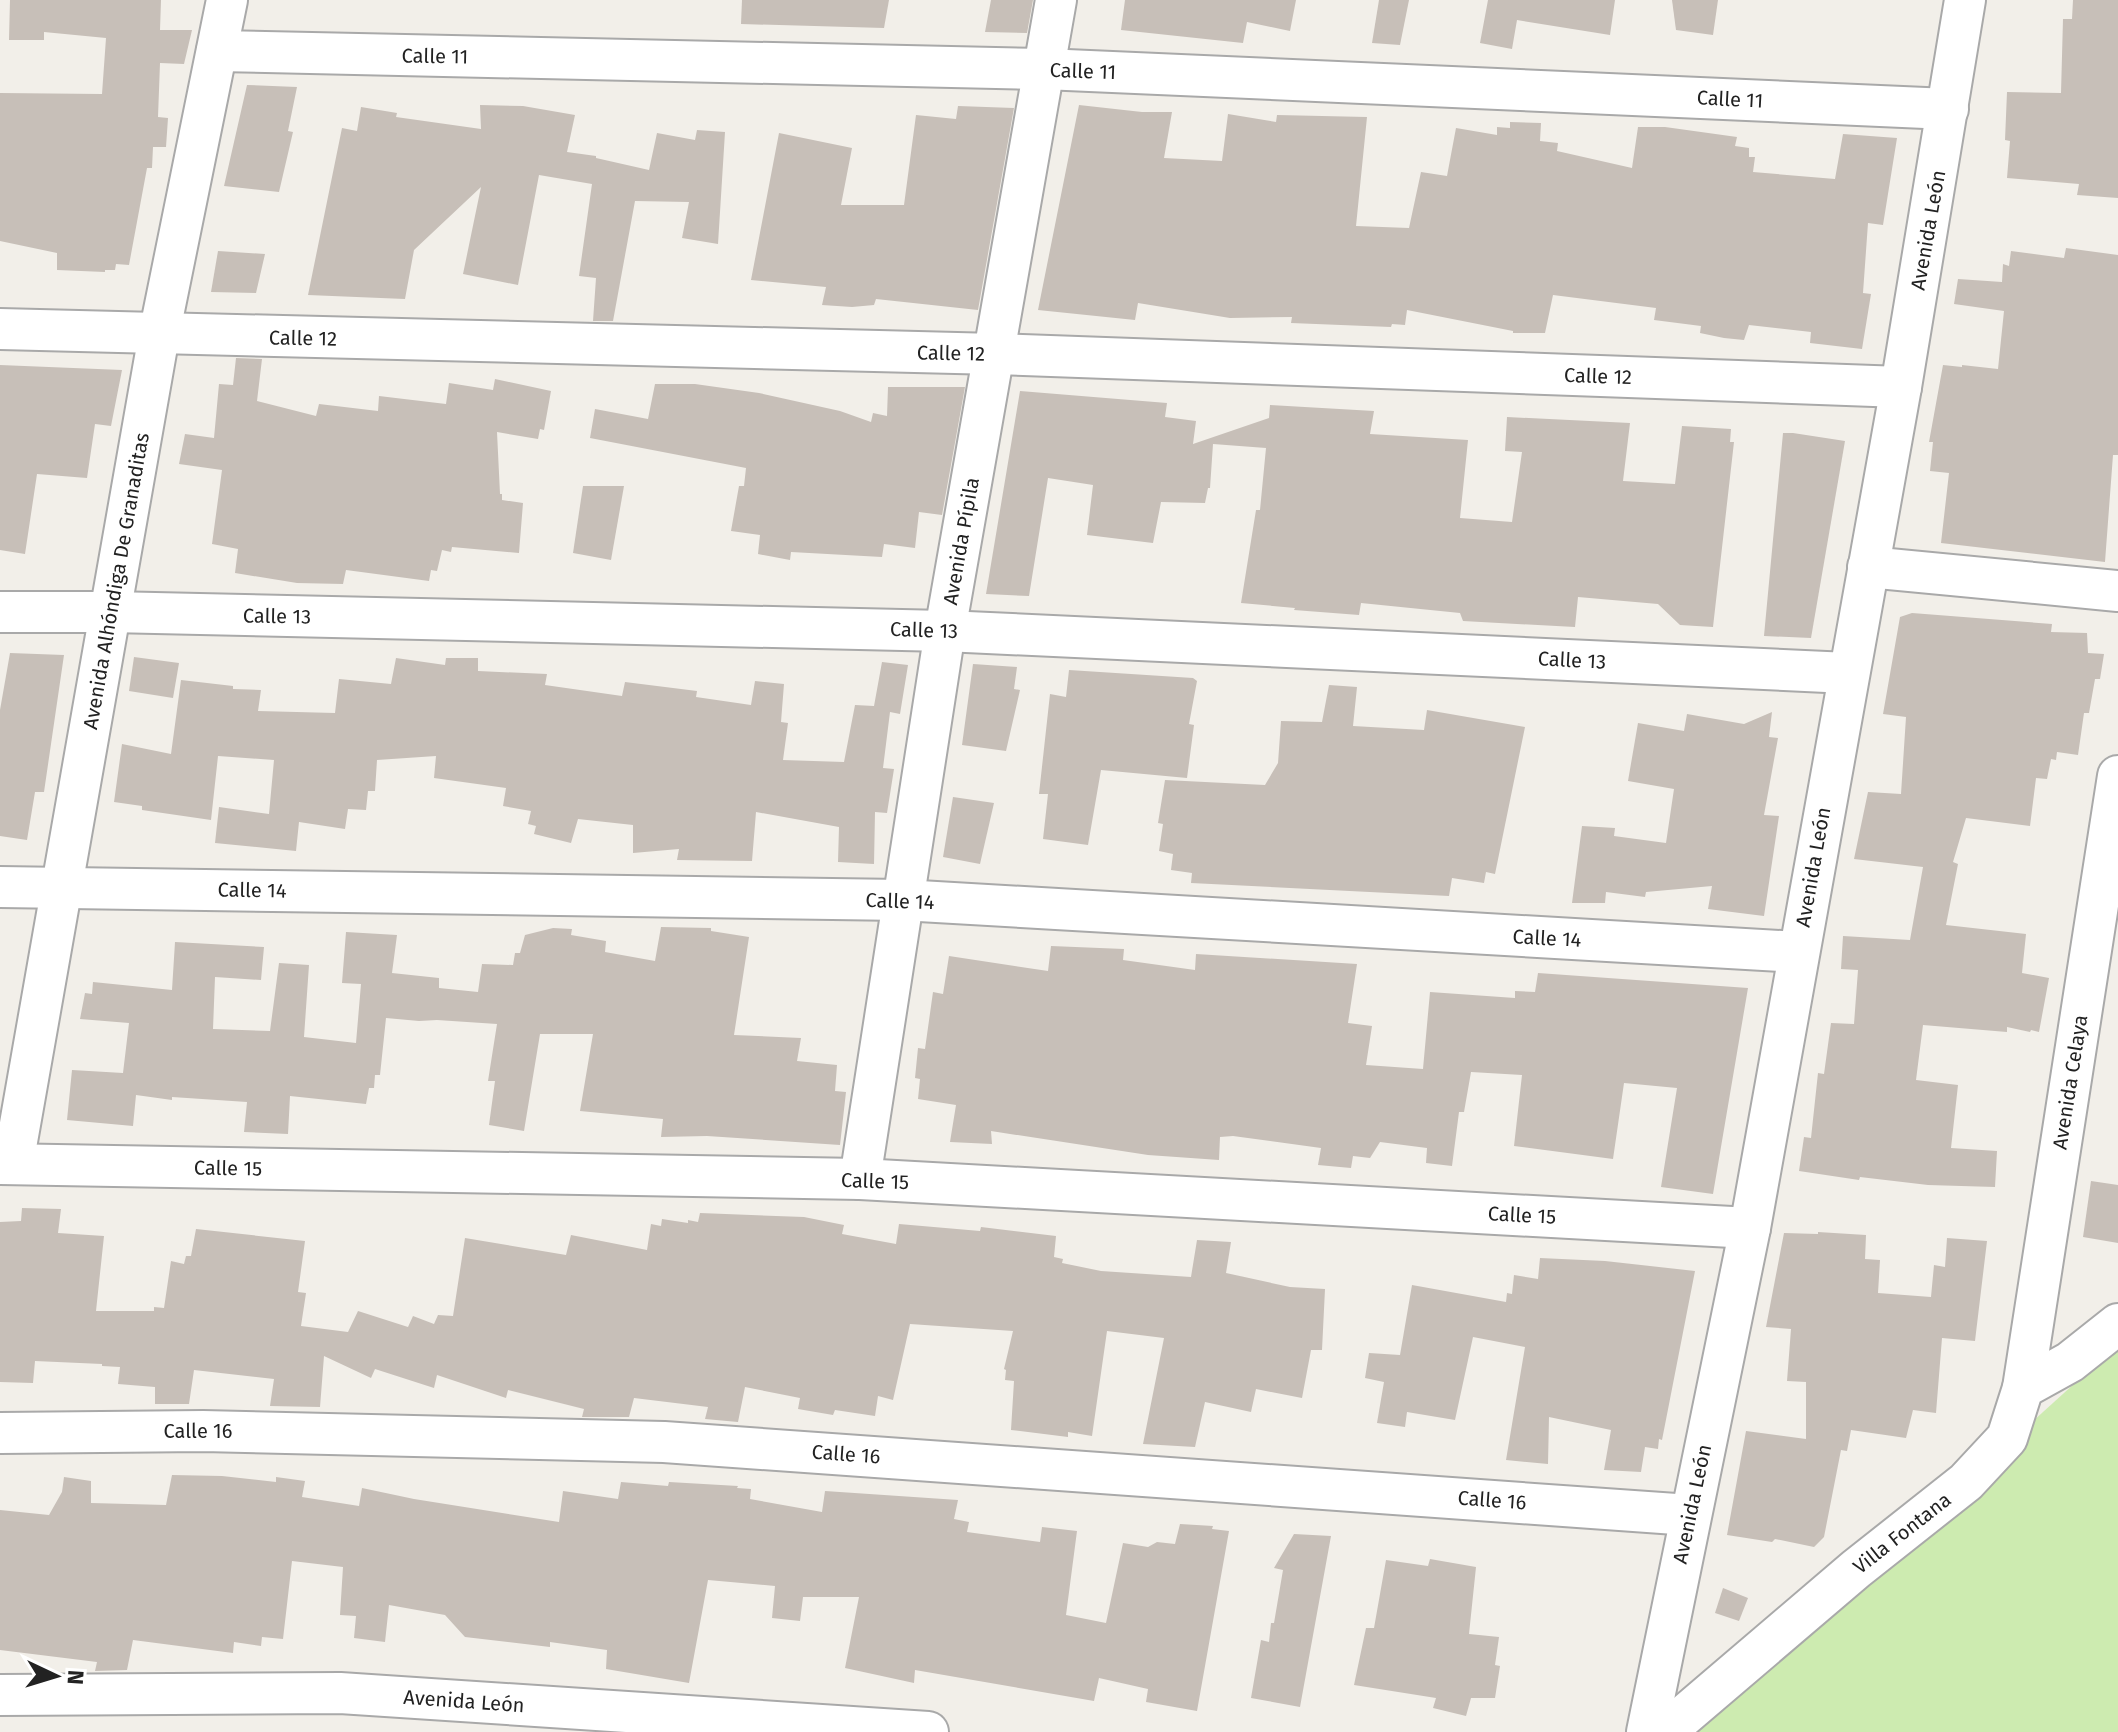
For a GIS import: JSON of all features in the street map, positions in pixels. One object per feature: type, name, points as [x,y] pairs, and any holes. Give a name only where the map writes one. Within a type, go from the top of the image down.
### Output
[{"type":"street","name":"Avenida Alhóndiga De Granaditas","points":[[6,1164],[62,887],[159,335],[227,0]]},
{"type":"street","name":"Avenida Pípila","points":[[860,1179],[945,631],[1056,0]]},
{"type":"street","name":"Avenida León","points":[[1647,1732],[1750,1228],[1901,387],[1965,0]]},
{"type":"street","name":"Calle 11","points":[[217,51],[1044,69],[1948,109]]},
{"type":"street","name":"Calle 12","points":[[0,329],[996,354],[1901,387]]},
{"type":"street","points":[[1868,567],[2118,591]]},
{"type":"street","name":"Calle 13","points":[[0,612],[945,631],[1848,673]]},
{"type":"street","name":"Avenida Celaya","points":[[2023,1388],[2118,776]]},
{"type":"street","name":"Calle 14","points":[[0,887],[902,900],[1798,952]]},
{"type":"street","name":"Calle 15","points":[[6,1164],[860,1179],[1750,1228]]},
{"type":"street","points":[[2023,1388],[2070,1362],[2118,1324]]},
{"type":"street","name":"Villa Fontana","points":[[1665,1732],[1856,1569],[1966,1482],[2007,1438],[2023,1388]]},
{"type":"street","name":"Calle 16","points":[[0,1433],[203,1431],[664,1442],[1690,1515]]},
{"type":"street","name":"Avenida León","points":[[0,1695],[340,1693],[928,1732]]},
{"type":"green space","points":[[2118,1344],[2118,1732],[1690,1732]]},
{"type":"building","points":[[10,0],[161,0],[160,30],[192,30],[184,64],[160,63],[158,117],[168,118],[166,147],[153,147],[152,168],[147,168],[129,265],[116,264],[115,270],[105,272],[57,270],[57,253],[0,241],[0,93],[102,94],[106,38],[44,32],[44,40],[9,40]]},
{"type":"building","points":[[742,0],[889,0],[884,28],[741,24]]},
{"type":"building","points":[[991,0],[1033,0],[1027,33],[985,32]]},
{"type":"building","points":[[1125,0],[1296,0],[1290,31],[1247,22],[1243,43],[1121,30]]},
{"type":"building","points":[[1379,0],[1409,0],[1400,45],[1372,43]]},
{"type":"building","points":[[1488,0],[1615,0],[1610,35],[1517,20],[1512,49],[1480,43]]},
{"type":"building","points":[[1672,0],[1718,0],[1713,35],[1676,30]]},
{"type":"building","points":[[2073,0],[2118,0],[2118,198],[2077,195],[2079,184],[2007,178],[2010,141],[2005,140],[2007,92],[2061,93],[2063,19],[2072,19]]},
{"type":"building","points":[[247,85],[297,87],[288,131],[293,132],[279,192],[224,186]]},
{"type":"building","points":[[480,105],[523,106],[575,115],[567,152],[649,170],[657,133],[695,140],[697,130],[725,132],[718,244],[682,238],[689,202],[635,201],[613,321],[593,321],[596,278],[579,276],[592,184],[539,175],[518,285],[463,274],[481,187],[414,250],[405,299],[308,295],[342,128],[357,131],[361,107],[397,113],[396,117],[481,129]]},
{"type":"building","points":[[1079,105],[1172,112],[1164,158],[1222,161],[1228,114],[1276,122],[1277,115],[1367,117],[1356,226],[1409,228],[1421,172],[1447,176],[1456,128],[1497,135],[1497,127],[1510,128],[1510,122],[1541,123],[1540,141],[1558,143],[1557,151],[1632,168],[1638,127],[1665,127],[1737,137],[1735,146],[1749,148],[1749,157],[1755,157],[1753,172],[1835,179],[1843,134],[1897,138],[1883,225],[1868,223],[1863,293],[1871,294],[1862,349],[1810,343],[1811,332],[1749,325],[1744,340],[1724,338],[1700,333],[1701,326],[1654,320],[1656,308],[1553,295],[1545,333],[1513,333],[1407,310],[1405,325],[1392,324],[1391,327],[1291,323],[1292,317],[1230,318],[1138,303],[1135,320],[1038,310]]},
{"type":"building","points":[[958,106],[1014,108],[978,310],[876,299],[874,305],[822,305],[826,287],[751,280],[779,133],[852,148],[841,205],[904,205],[916,115],[956,119]]},
{"type":"building","points":[[2066,248],[2118,255],[2118,455],[2113,455],[2105,562],[1941,543],[1949,473],[1930,471],[1933,442],[1929,442],[1943,365],[1998,369],[2004,311],[1954,304],[1958,279],[2002,282],[2003,264],[2009,266],[2011,251],[2064,258]]},
{"type":"building","points":[[218,251],[265,254],[256,293],[211,292]]},
{"type":"building","points":[[236,358],[262,359],[257,401],[316,416],[319,404],[378,411],[379,396],[446,404],[449,383],[493,390],[495,379],[551,391],[544,430],[540,429],[538,439],[497,432],[502,500],[523,503],[519,553],[452,547],[451,552],[442,550],[437,571],[431,570],[429,581],[346,570],[343,584],[297,583],[235,573],[238,549],[212,544],[222,470],[179,464],[185,434],[214,438],[219,384],[233,385]]},
{"type":"building","points":[[0,365],[122,370],[111,426],[95,424],[87,478],[37,474],[25,554],[0,550]]},
{"type":"building","points":[[655,384],[695,384],[759,393],[840,411],[871,422],[873,413],[887,416],[888,387],[965,387],[942,515],[919,512],[915,548],[884,544],[882,557],[791,552],[790,560],[758,554],[760,535],[731,531],[739,486],[744,486],[746,468],[590,438],[595,409],[648,419]]},
{"type":"building","points":[[1020,391],[1167,403],[1165,417],[1196,421],[1193,444],[1269,418],[1270,405],[1374,411],[1370,434],[1468,440],[1460,518],[1512,522],[1522,452],[1505,451],[1507,417],[1630,423],[1623,481],[1675,484],[1682,426],[1731,429],[1730,442],[1734,442],[1713,627],[1680,625],[1658,604],[1578,597],[1575,627],[1463,621],[1460,613],[1361,603],[1359,615],[1241,603],[1256,510],[1260,510],[1266,448],[1213,444],[1210,488],[1205,503],[1161,502],[1153,543],[1087,535],[1093,485],[1048,478],[1029,596],[986,594]]},
{"type":"building","points":[[1783,433],[1845,441],[1811,638],[1764,636]]},
{"type":"building","points":[[583,486],[624,486],[611,560],[573,553]]},
{"type":"building","points":[[1912,613],[2052,624],[2051,632],[2087,633],[2088,653],[2104,654],[2100,679],[2095,679],[2089,713],[2084,713],[2078,755],[2057,752],[2056,760],[2051,759],[2047,779],[2036,778],[2030,826],[1966,818],[1953,862],[1958,864],[1946,925],[2026,934],[2022,973],[2049,978],[2039,1032],[2007,1027],[2007,1032],[1923,1025],[1916,1080],[1958,1085],[1951,1148],[1997,1151],[1995,1187],[1928,1185],[1860,1177],[1859,1180],[1799,1171],[1804,1137],[1811,1138],[1818,1073],[1824,1074],[1831,1023],[1854,1024],[1858,970],[1841,969],[1843,936],[1910,940],[1923,867],[1854,859],[1868,792],[1901,794],[1906,717],[1883,714],[1900,617]]},
{"type":"building","points":[[10,653],[64,655],[44,792],[35,792],[27,840],[0,836],[0,710]]},
{"type":"building","points":[[134,657],[179,663],[173,698],[129,691]]},
{"type":"building","points":[[396,658],[445,665],[446,658],[478,658],[478,671],[547,674],[545,685],[622,696],[625,682],[697,691],[696,697],[751,705],[755,681],[784,684],[781,722],[788,723],[783,760],[844,762],[855,705],[874,706],[882,662],[908,665],[900,714],[890,712],[883,768],[894,769],[887,813],[875,812],[874,864],[838,862],[839,827],[756,812],[752,861],[677,860],[679,849],[633,853],[633,825],[578,819],[571,843],[534,834],[536,826],[528,824],[531,811],[503,806],[506,788],[434,778],[436,756],[377,760],[375,791],[368,791],[366,810],[348,809],[345,829],[299,822],[296,851],[215,843],[219,807],[269,814],[274,760],[218,756],[211,820],[142,810],[142,806],[114,802],[122,744],[171,754],[181,680],[233,686],[233,689],[261,690],[258,711],[335,713],[339,679],[391,684]]},
{"type":"building","points":[[973,664],[1017,667],[1014,689],[1020,690],[1006,751],[962,745]]},
{"type":"building","points":[[1069,670],[1193,678],[1197,681],[1189,724],[1194,725],[1187,778],[1101,770],[1088,845],[1043,839],[1048,794],[1039,794],[1050,694],[1066,697]]},
{"type":"building","points":[[1329,685],[1357,687],[1353,726],[1424,730],[1427,710],[1525,727],[1495,874],[1486,872],[1484,883],[1452,878],[1449,896],[1191,883],[1192,873],[1171,870],[1173,854],[1159,851],[1163,824],[1158,823],[1165,780],[1265,785],[1278,763],[1281,721],[1322,722]]},
{"type":"building","points":[[1772,712],[1769,737],[1778,738],[1764,815],[1779,816],[1764,916],[1708,909],[1712,886],[1646,892],[1645,897],[1606,892],[1605,903],[1572,903],[1582,826],[1615,828],[1614,836],[1666,843],[1674,789],[1628,781],[1638,723],[1684,731],[1687,714],[1744,724]]},
{"type":"building","points":[[953,797],[994,803],[980,864],[943,857]]},
{"type":"building","points":[[661,927],[711,928],[711,931],[749,937],[734,1035],[801,1038],[797,1061],[837,1065],[835,1091],[846,1092],[840,1145],[707,1136],[661,1137],[663,1119],[580,1111],[593,1034],[540,1034],[524,1131],[489,1125],[495,1081],[488,1081],[497,1024],[386,1018],[380,1075],[375,1075],[374,1088],[369,1088],[366,1104],[290,1096],[288,1134],[244,1132],[247,1102],[172,1097],[172,1100],[136,1095],[133,1126],[67,1120],[72,1070],[123,1073],[129,1023],[80,1019],[85,993],[92,994],[93,982],[172,990],[175,942],[264,947],[261,980],[215,977],[213,1029],[270,1031],[279,963],[309,965],[304,1037],[356,1043],[361,984],[342,983],[346,932],[397,935],[392,973],[439,978],[439,988],[478,992],[482,964],[513,965],[515,953],[520,953],[525,935],[553,928],[572,929],[571,935],[606,941],[605,952],[655,961]]},
{"type":"building","points":[[1051,946],[1124,949],[1123,960],[1195,970],[1196,954],[1357,964],[1348,1023],[1372,1026],[1366,1065],[1423,1069],[1430,992],[1515,998],[1515,991],[1535,992],[1538,973],[1748,988],[1713,1194],[1661,1187],[1677,1088],[1624,1083],[1613,1159],[1514,1146],[1522,1075],[1471,1072],[1464,1112],[1459,1112],[1452,1166],[1426,1163],[1427,1148],[1380,1142],[1370,1158],[1353,1156],[1351,1168],[1318,1165],[1321,1148],[1233,1136],[1220,1137],[1219,1160],[1148,1155],[991,1131],[992,1144],[950,1142],[956,1105],[918,1099],[920,1079],[915,1078],[918,1048],[925,1049],[933,992],[943,994],[949,956],[1048,971]]},
{"type":"building","points":[[2091,1181],[2118,1185],[2118,1243],[2083,1237]]},
{"type":"building","points":[[22,1208],[61,1209],[58,1233],[104,1236],[96,1311],[154,1311],[154,1307],[164,1308],[171,1261],[184,1264],[186,1256],[191,1256],[196,1229],[305,1241],[298,1292],[306,1293],[301,1326],[348,1332],[358,1311],[408,1327],[413,1316],[434,1324],[438,1315],[453,1316],[465,1238],[566,1255],[571,1235],[647,1250],[651,1224],[661,1226],[662,1219],[698,1222],[700,1213],[804,1217],[844,1225],[842,1234],[896,1244],[899,1224],[980,1231],[981,1227],[1056,1236],[1054,1257],[1063,1259],[1062,1263],[1101,1271],[1191,1277],[1197,1240],[1231,1242],[1226,1273],[1290,1287],[1325,1289],[1322,1350],[1311,1350],[1302,1398],[1256,1389],[1251,1412],[1205,1402],[1195,1447],[1143,1444],[1164,1338],[1107,1331],[1092,1436],[1068,1432],[1068,1437],[1011,1430],[1014,1381],[1005,1380],[1004,1369],[1013,1331],[910,1324],[893,1400],[878,1396],[875,1416],[835,1410],[833,1415],[798,1409],[800,1398],[745,1387],[738,1422],[705,1419],[708,1407],[634,1398],[629,1417],[582,1417],[584,1409],[508,1390],[506,1398],[437,1375],[434,1388],[375,1369],[371,1378],[324,1356],[320,1407],[270,1406],[274,1379],[194,1370],[189,1404],[155,1404],[155,1387],[118,1384],[120,1367],[102,1364],[35,1361],[33,1383],[0,1382],[0,1222],[21,1221]]},
{"type":"building","points":[[1784,1233],[1866,1235],[1865,1259],[1880,1260],[1878,1293],[1931,1297],[1934,1265],[1945,1267],[1947,1238],[1987,1241],[1975,1341],[1942,1338],[1936,1413],[1913,1410],[1906,1438],[1851,1430],[1847,1451],[1841,1450],[1824,1537],[1814,1547],[1775,1539],[1772,1542],[1727,1535],[1746,1431],[1806,1439],[1806,1382],[1787,1381],[1791,1329],[1766,1327]]},
{"type":"building","points":[[1540,1258],[1605,1261],[1695,1271],[1662,1440],[1659,1439],[1658,1449],[1645,1447],[1641,1472],[1604,1470],[1611,1430],[1549,1417],[1548,1464],[1506,1460],[1525,1347],[1473,1337],[1455,1420],[1407,1412],[1405,1427],[1377,1423],[1384,1382],[1365,1378],[1369,1353],[1400,1355],[1412,1285],[1506,1302],[1507,1293],[1512,1294],[1514,1275],[1538,1279]]},
{"type":"building","points":[[172,1475],[276,1482],[276,1477],[305,1481],[302,1497],[359,1506],[362,1488],[559,1522],[563,1491],[618,1499],[621,1482],[738,1486],[751,1489],[750,1499],[822,1512],[825,1491],[958,1500],[954,1519],[969,1522],[967,1532],[1040,1542],[1042,1527],[1077,1531],[1066,1615],[1106,1623],[1123,1543],[1148,1547],[1157,1542],[1175,1544],[1180,1524],[1213,1526],[1212,1529],[1229,1531],[1197,1711],[1146,1702],[1148,1689],[1099,1678],[1094,1701],[915,1670],[914,1683],[845,1668],[859,1597],[803,1597],[800,1621],[772,1618],[775,1586],[708,1580],[689,1683],[606,1669],[607,1650],[550,1642],[550,1647],[465,1637],[445,1615],[389,1605],[385,1642],[354,1638],[356,1616],[340,1615],[343,1567],[292,1561],[283,1639],[262,1637],[261,1646],[234,1642],[233,1653],[133,1640],[127,1670],[95,1671],[97,1662],[0,1650],[0,1510],[49,1515],[62,1492],[64,1477],[91,1481],[91,1503],[166,1505]]},
{"type":"building","points":[[1294,1534],[1331,1536],[1300,1707],[1251,1698],[1261,1640],[1269,1642],[1271,1623],[1274,1623],[1283,1570],[1274,1568]]},
{"type":"building","points":[[1430,1559],[1476,1567],[1469,1634],[1499,1637],[1495,1665],[1500,1666],[1495,1698],[1471,1698],[1466,1716],[1433,1708],[1436,1698],[1354,1685],[1366,1628],[1374,1628],[1386,1560],[1428,1566]]},
{"type":"building","points":[[1723,1588],[1748,1598],[1739,1621],[1715,1613]]}]
